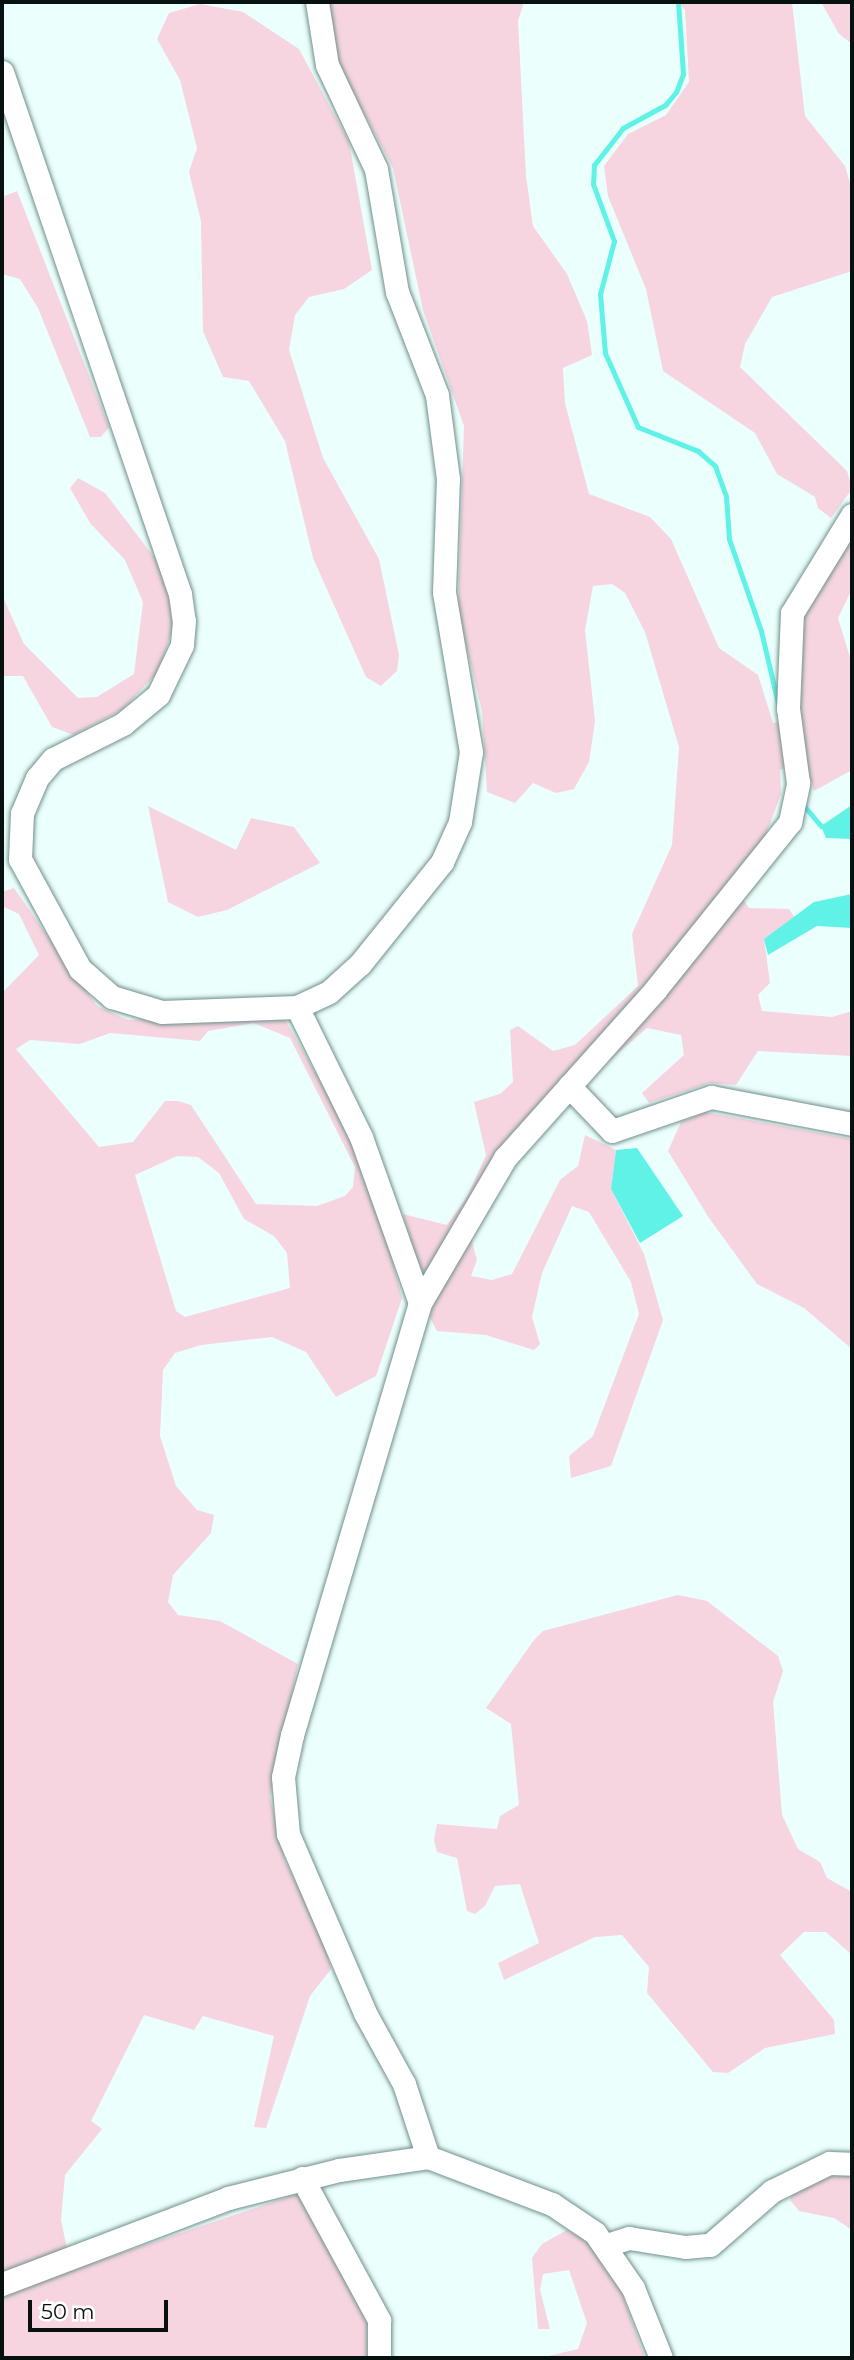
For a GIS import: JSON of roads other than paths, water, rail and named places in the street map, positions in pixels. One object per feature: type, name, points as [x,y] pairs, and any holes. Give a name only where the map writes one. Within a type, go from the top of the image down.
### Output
[{"type":"street","points":[[2,72],[180,594],[184,621],[183,645],[158,695],[123,724],[53,759],[37,778],[22,813],[20,859],[80,969],[112,997],[162,1012],[297,1007],[329,992],[360,964],[442,862],[460,822],[471,752],[444,593],[448,478],[437,395],[397,292],[376,169],[327,65],[317,2]]},
{"type":"street","points":[[429,2157],[404,2084],[365,2013],[288,1834],[283,1777],[420,1303],[505,1158],[746,882],[790,822],[798,783],[788,708],[792,613],[852,515]]},
{"type":"street","points":[[297,1007],[361,1137],[420,1303]]},
{"type":"street","points":[[569,1086],[612,1131],[711,1097],[852,1124]]},
{"type":"street","points":[[2,2284],[228,2198],[302,2178],[429,2157],[552,2204],[607,2245],[633,2288],[661,2358]]},
{"type":"street","points":[[607,2245],[629,2238],[685,2247],[710,2245],[772,2191],[830,2163],[852,2164]]},
{"type":"street","points":[[302,2178],[379,2320],[379,2358]]},
{"type":"water","points":[[852,805],[852,839],[826,838],[821,826]]},
{"type":"water","points":[[852,894],[852,928],[817,926],[768,955],[764,939],[814,902]]},
{"type":"water","points":[[637,1148],[683,1216],[640,1243],[611,1189],[616,1150]]},
{"type":"waterway","points":[[678,2],[683,74],[676,92],[665,105],[623,128],[594,165],[593,184],[614,241],[600,294],[605,353],[638,427],[698,451],[715,466],[726,496],[729,539],[761,631],[779,708]]},
{"type":"waterway","points":[[805,807],[821,826]]}]
